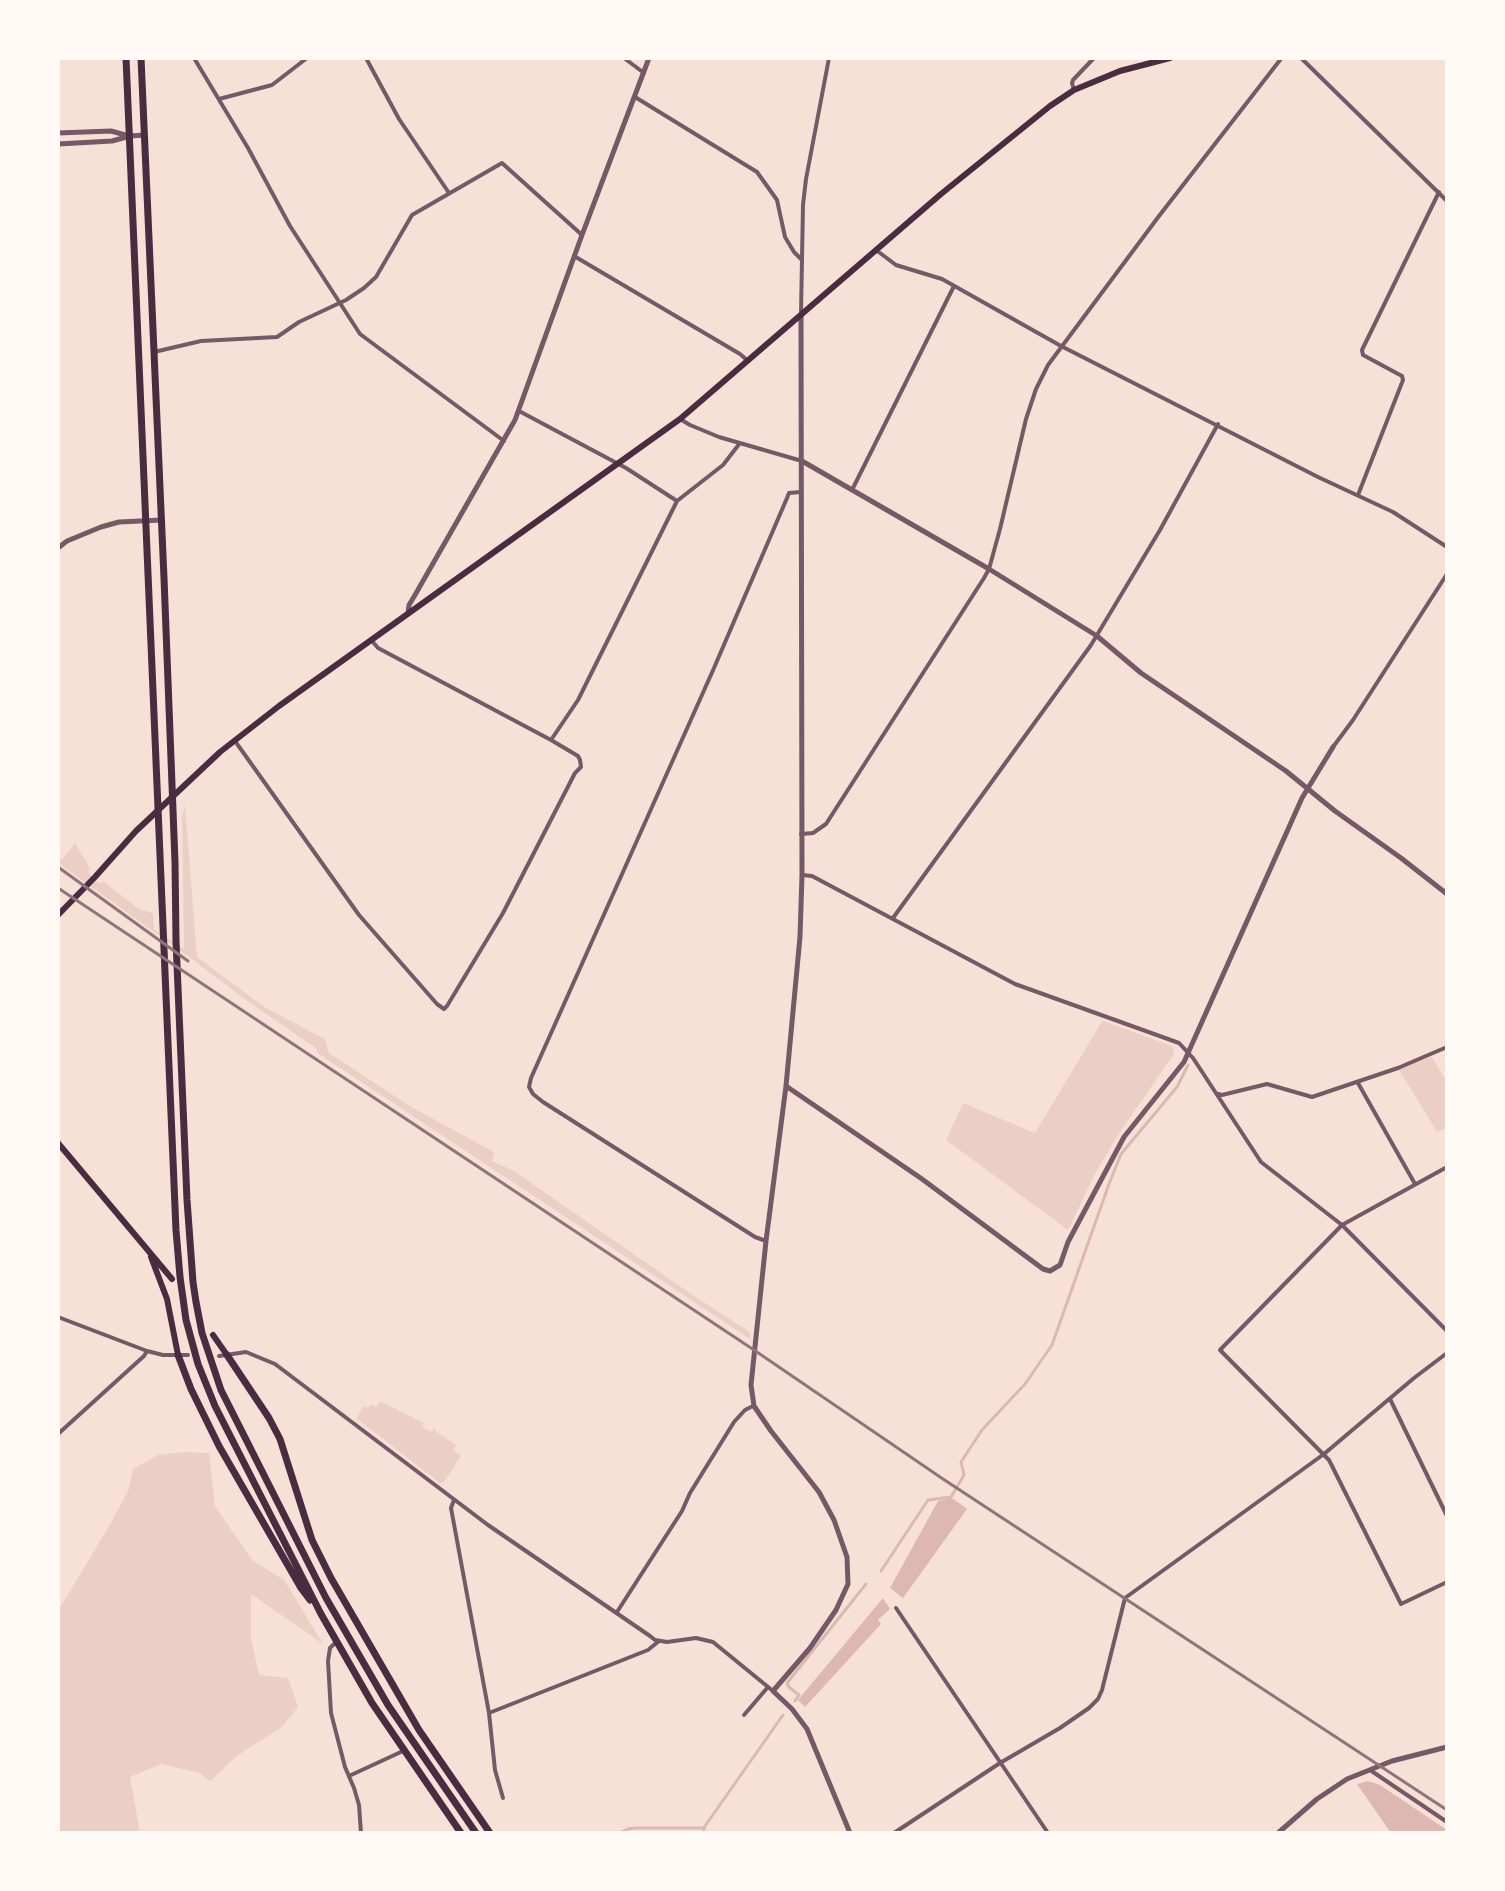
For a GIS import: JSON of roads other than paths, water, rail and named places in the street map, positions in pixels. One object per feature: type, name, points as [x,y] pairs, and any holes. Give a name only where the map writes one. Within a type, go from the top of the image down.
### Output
[{"type":"highway","points":[[126,58],[177,1245],[182,1295],[204,1382],[321,1614],[372,1703],[461,1833]]},
{"type":"highway","points":[[141,58],[187,1200],[193,1282],[202,1333],[236,1422],[347,1637],[388,1705],[476,1833]]},
{"type":"highway","points":[[178,1355],[194,1397],[219,1446],[301,1588],[321,1614]]},
{"type":"highway","points":[[223,1355],[270,1419],[280,1439],[312,1540],[331,1578],[431,1749],[490,1833]]},
{"type":"main road","points":[[61,912],[118,849],[235,741],[279,706],[680,419],[875,250],[1038,116],[1074,90],[1120,71],[1170,58]]},
{"type":"main road","points":[[58,1143],[172,1279]]},
{"type":"main road","points":[[150,1254],[167,1299],[178,1355]]},
{"type":"main road","points":[[213,1335],[223,1355]]},
{"type":"street","points":[[194,58],[290,226],[363,337],[504,441]]},
{"type":"street","points":[[219,99],[272,85],[307,58]]},
{"type":"street","points":[[366,58],[399,119],[449,193]]},
{"type":"street","points":[[624,58],[644,73]]},
{"type":"street","points":[[408,614],[409,605],[519,411],[649,58]]},
{"type":"street","points":[[744,1715],[810,1648],[845,1592],[848,1567],[844,1544],[819,1492],[754,1406],[751,1377],[786,1086],[800,937],[802,213],[829,58]]},
{"type":"street","points":[[1074,90],[1073,80],[1094,58]]},
{"type":"street","points":[[801,834],[813,833],[826,824],[989,569],[1030,404],[1042,376],[1061,346],[1280,58]]},
{"type":"street","points":[[1301,58],[1447,201]]},
{"type":"street","points":[[635,97],[757,172],[777,200],[785,237],[802,260]]},
{"type":"street","points":[[58,133],[111,131],[130,136]]},
{"type":"street","points":[[58,144],[112,141],[144,135]]},
{"type":"street","points":[[154,352],[201,341],[277,337],[299,322],[340,303],[376,277],[412,215],[502,163],[582,235]]},
{"type":"street","points":[[1358,495],[1403,380],[1402,376],[1363,355],[1362,350],[1439,192]]},
{"type":"street","points":[[875,250],[896,265],[942,279],[1061,346],[1393,512],[1447,547]]},
{"type":"street","points":[[574,256],[748,361]]},
{"type":"street","points":[[852,490],[954,286]]},
{"type":"street","points":[[519,411],[626,468],[677,501]]},
{"type":"street","points":[[680,419],[706,432],[802,461],[989,569],[1097,636],[1141,673],[1286,771],[1447,894]]},
{"type":"street","points":[[893,918],[1097,636],[1218,424]]},
{"type":"street","points":[[551,740],[578,700],[677,501],[723,465],[740,443]]},
{"type":"street","points":[[766,1241],[755,1237],[543,1102],[529,1087],[789,493],[801,492]]},
{"type":"street","points":[[58,548],[67,541],[119,522],[162,520]]},
{"type":"street","points":[[786,1086],[922,1179],[1037,1265],[1050,1271],[1060,1265],[1068,1242],[1124,1137],[1184,1062],[1307,788],[1447,574]]},
{"type":"street","points":[[235,741],[359,915],[444,1009],[503,913],[575,773],[581,767],[578,756],[378,648],[372,641]]},
{"type":"street","points":[[802,875],[812,876],[1015,984],[1171,1039],[1188,1051],[1261,1162],[1342,1225],[1447,1331]]},
{"type":"street","points":[[1217,1094],[1267,1084],[1312,1097],[1358,1083],[1447,1047]]},
{"type":"street","points":[[1358,1083],[1415,1184]]},
{"type":"street","points":[[1447,1167],[1342,1225],[1220,1350],[1324,1454],[1401,1604],[1447,1582]]},
{"type":"street","points":[[58,1317],[147,1351],[163,1355],[188,1355]]},
{"type":"street","points":[[58,1434],[147,1351]]},
{"type":"street","points":[[223,1355],[246,1352],[282,1368],[454,1500],[659,1641],[696,1638],[713,1642],[771,1689],[807,1729],[850,1833]]},
{"type":"street","points":[[894,1833],[1089,1708],[1098,1699],[1125,1598],[1324,1454],[1447,1353]]},
{"type":"street","points":[[1390,1399],[1447,1516]]},
{"type":"street","points":[[617,1612],[734,1422],[745,1410],[754,1406]]},
{"type":"street","points":[[454,1500],[451,1508],[489,1713],[495,1770],[503,1798]]},
{"type":"street","points":[[896,1608],[1048,1833]]},
{"type":"street","points":[[489,1713],[648,1650],[659,1641]]},
{"type":"street","points":[[336,1642],[328,1653],[331,1713],[359,1805],[361,1833]]},
{"type":"street","points":[[1278,1833],[1332,1787],[1369,1769],[1447,1747]]},
{"type":"street","points":[[349,1776],[403,1751]]},
{"type":"street","points":[[1369,1769],[1447,1822]]},
{"type":"waterway","points":[[881,1571],[928,1500],[951,1497],[964,1475],[961,1462],[982,1430],[1025,1384],[1052,1345],[1121,1154],[1177,1087],[1188,1065]]},
{"type":"waterway","points":[[795,1701],[799,1695],[787,1683],[866,1584]]},
{"type":"waterway","points":[[703,1833],[783,1715]]},
{"type":"waterway","points":[[619,1833],[635,1828],[704,1828]]},
{"type":"railway","points":[[58,867],[188,961]]},
{"type":"railway","points":[[58,888],[943,1479],[1447,1810]]}]
